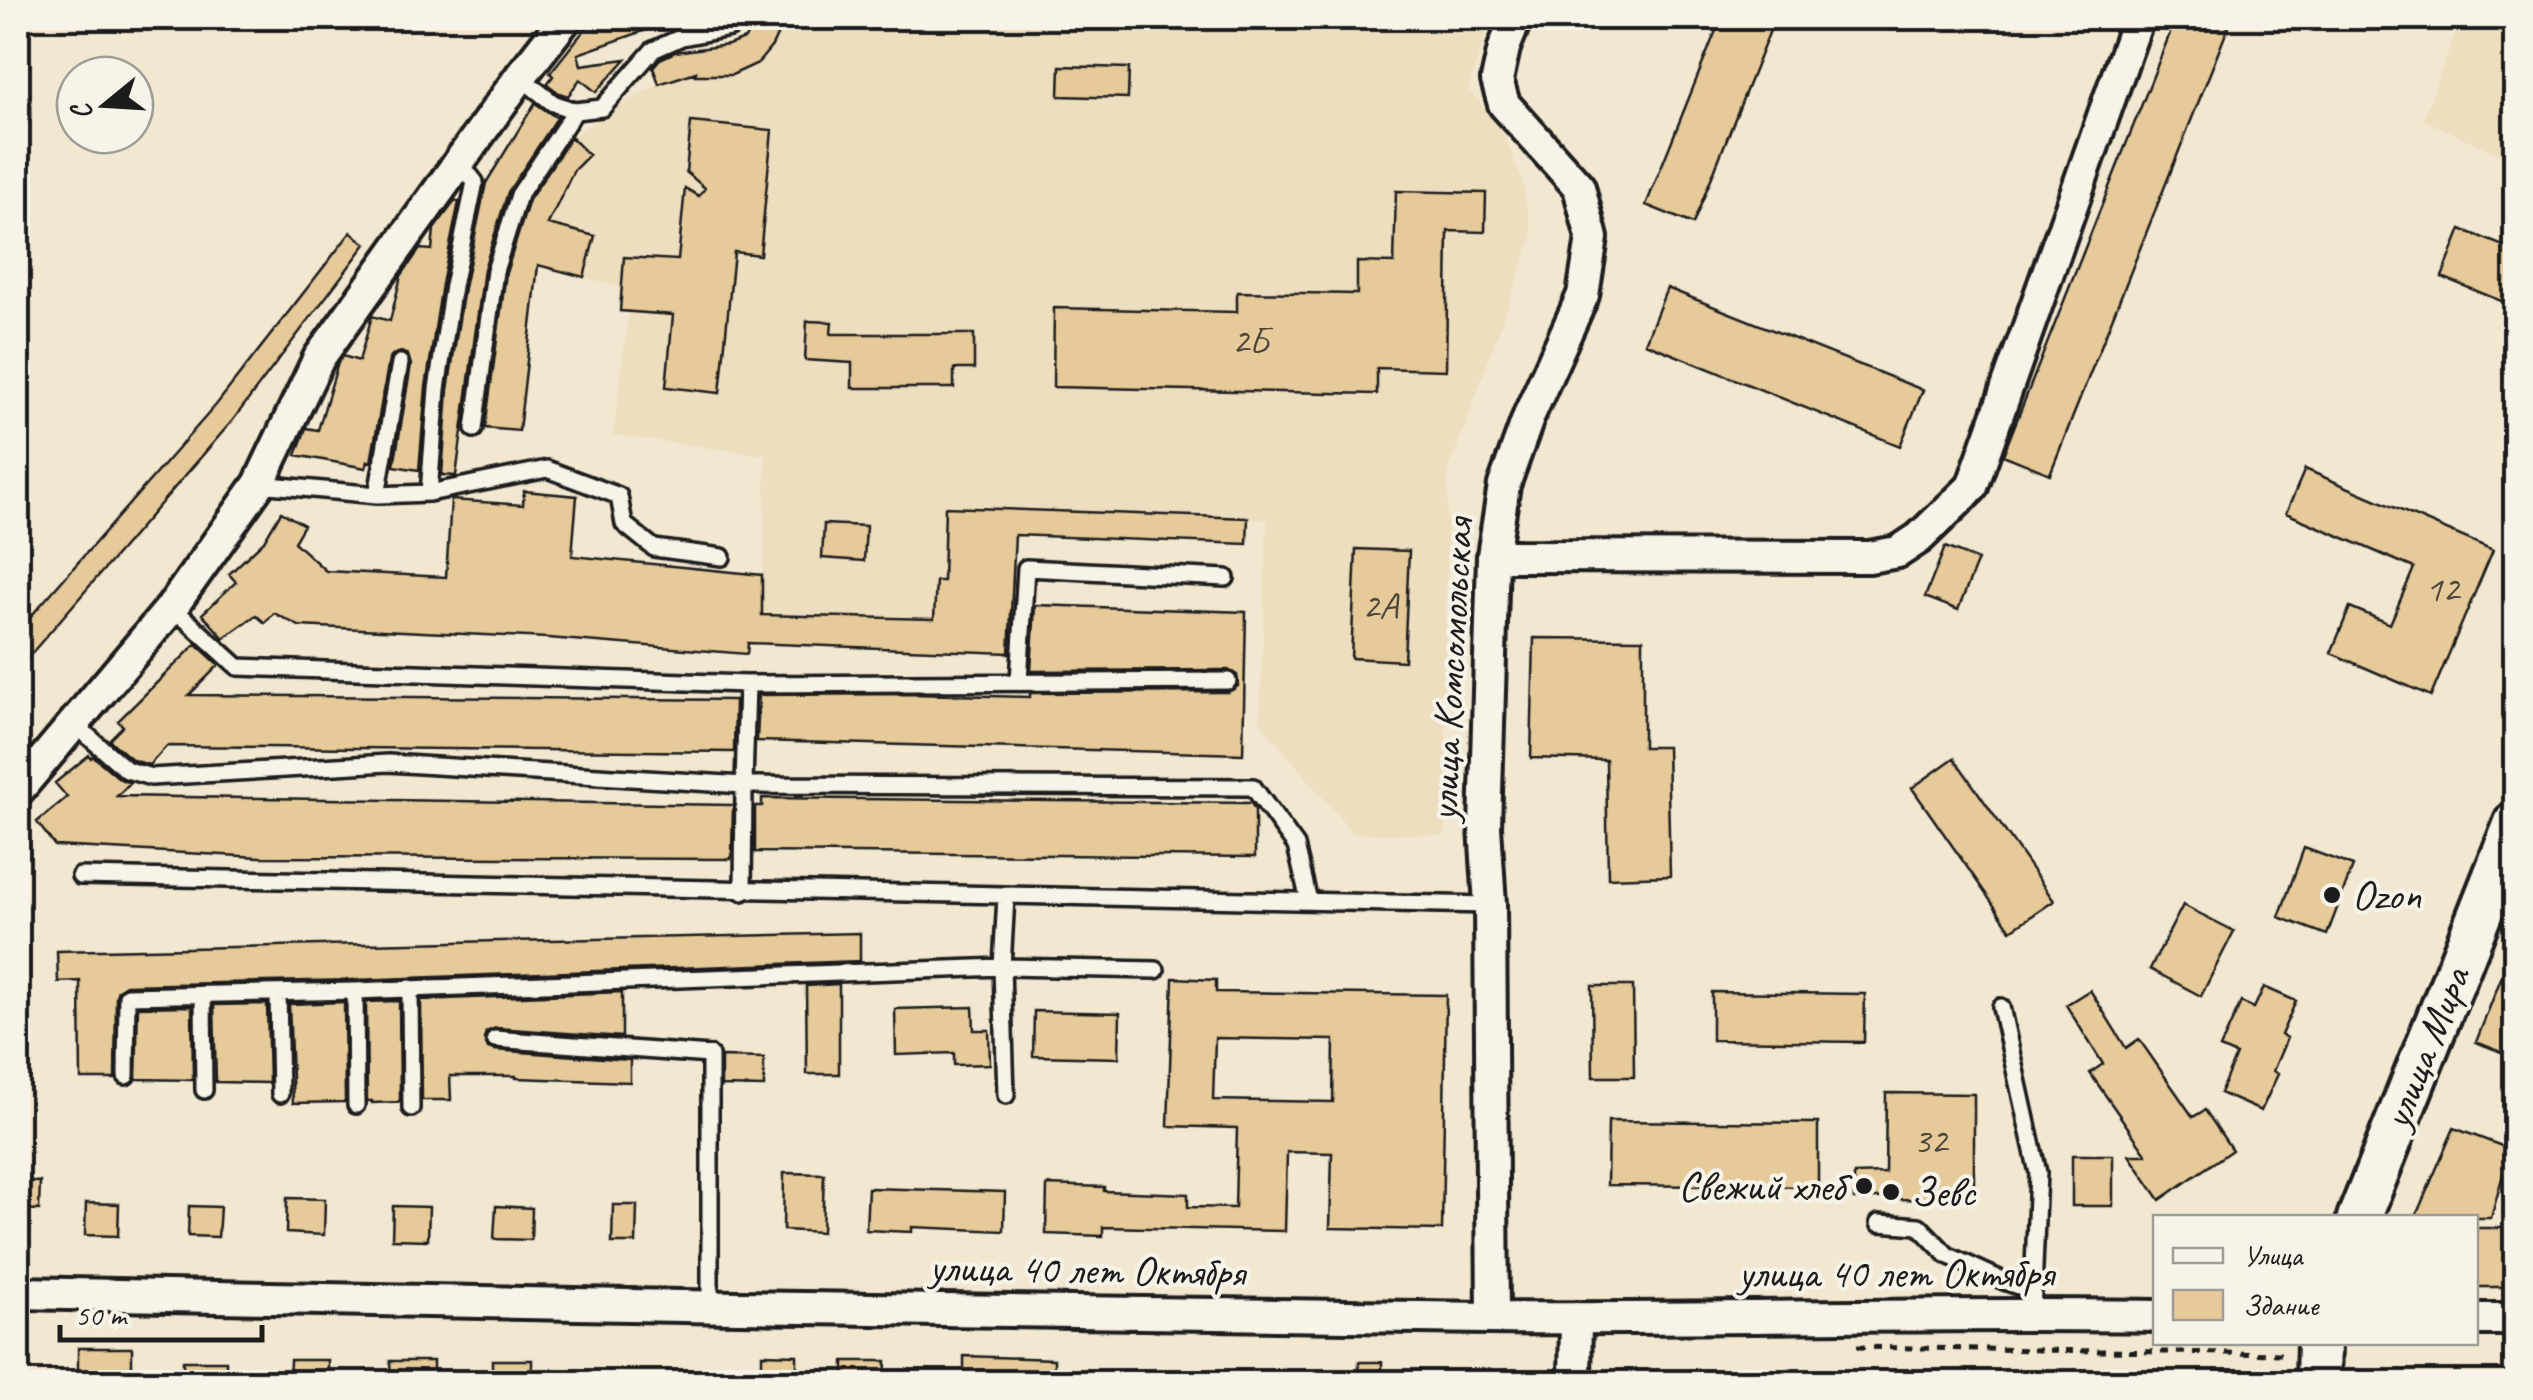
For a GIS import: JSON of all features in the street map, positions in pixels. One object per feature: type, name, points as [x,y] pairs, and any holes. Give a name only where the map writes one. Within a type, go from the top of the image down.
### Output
[{"type":"street","points":[[18,790],[172,607],[259,484],[319,358],[566,18]]},
{"type":"street","name":"улица Комсомольская","points":[[1493,1318],[1490,905],[1485,793],[1492,556],[1504,485],[1530,413],[1584,294],[1592,238],[1579,187],[1504,104],[1496,80],[1516,18]]},
{"type":"street","points":[[1492,556],[1869,557],[1898,552],[1919,538],[1972,486],[2138,18]]},
{"type":"street","name":"улица Мира","points":[[2361,1215],[2516,823]]},
{"type":"street","name":"улица 40 лет Октября","points":[[18,1293],[710,1308],[1493,1318],[2032,1302],[2153,1316]]},
{"type":"street","points":[[1575,1382],[1576,1318]]},
{"type":"street","points":[[2478,1319],[2516,1319]]},
{"type":"lane","points":[[520,77],[554,103],[575,111],[602,108],[653,50],[682,37],[730,28],[742,18]]},
{"type":"lane","points":[[474,430],[495,271],[519,194],[575,111]]},
{"type":"lane","points":[[430,493],[437,389],[475,182],[460,163]]},
{"type":"lane","points":[[377,496],[400,363]]},
{"type":"lane","points":[[259,484],[377,496],[430,493],[547,470],[619,496],[624,524],[654,548],[722,557]]},
{"type":"lane","points":[[1019,682],[1026,568],[1226,578]]},
{"type":"lane","points":[[172,607],[238,667],[746,684],[1228,681]]},
{"type":"lane","points":[[742,892],[746,684]]},
{"type":"lane","points":[[74,724],[127,770],[151,777],[388,763],[744,785],[1253,787],[1296,846],[1309,902]]},
{"type":"lane","points":[[80,876],[1490,905]]},
{"type":"lane","points":[[1006,897],[1002,966],[1006,1095]]},
{"type":"lane","points":[[126,1076],[127,996],[355,992],[1002,966],[1156,970]]},
{"type":"lane","points":[[410,988],[411,1108]]},
{"type":"lane","points":[[278,992],[280,1094]]},
{"type":"lane","points":[[355,992],[356,1104]]},
{"type":"lane","points":[[203,994],[204,1090]]},
{"type":"lane","points":[[2001,1006],[2038,1173],[2032,1302]]},
{"type":"lane","points":[[495,1039],[710,1055],[710,1308]]},
{"type":"lane","points":[[1878,1223],[1919,1226],[1947,1254],[2004,1281],[2032,1302]]},
{"type":"path","points":[[1850,1347],[2319,1360]]},
{"type":"shaded area","points":[[781,18],[1491,18],[1468,89],[1501,128],[1522,180],[1533,235],[1448,473],[1446,835],[1352,833],[1260,722],[1267,519],[998,508],[995,585],[936,581],[934,619],[762,615],[766,455],[613,435],[629,312],[620,311],[621,287],[584,277],[594,236],[548,224],[574,170],[588,156],[571,137],[659,84],[688,75],[732,75],[758,63],[772,46]]},
{"type":"shaded area","points":[[2461,18],[2515,18],[2515,162],[2423,119]]},
{"type":"building","points":[[594,18],[672,21],[578,54],[581,65],[626,59],[596,92],[580,79],[568,96],[559,93],[547,84],[553,76],[550,73]]},
{"type":"building","points":[[755,18],[785,18],[772,46],[758,63],[732,75],[695,75],[696,72],[659,84],[653,67],[660,59],[675,52],[745,39]]},
{"type":"building","points":[[1721,18],[1775,18],[1693,224],[1646,205]]},
{"type":"building","points":[[2176,18],[2232,18],[2050,474],[2003,455]]},
{"type":"building","points":[[1060,66],[1129,68],[1128,98],[1059,96]]},
{"type":"building","points":[[535,103],[557,118],[508,192],[484,269],[456,476],[442,475],[448,390],[486,183]]},
{"type":"building","points":[[691,122],[772,130],[760,255],[734,252],[720,393],[666,387],[673,315],[620,311],[624,257],[678,260],[685,188],[699,196],[705,188],[686,172]]},
{"type":"building","points":[[571,137],[589,155],[574,170],[548,224],[595,236],[584,277],[538,265],[519,431],[485,428],[506,273],[529,200]]},
{"type":"building","points":[[1396,191],[1486,193],[1485,232],[1448,231],[1446,370],[1377,368],[1377,394],[1053,387],[1054,308],[1237,312],[1237,292],[1357,294],[1357,262],[1394,263]]},
{"type":"building","points":[[455,201],[459,202],[426,387],[419,470],[394,466],[411,365],[408,355],[401,352],[389,360],[371,462],[366,468],[296,455],[306,428],[318,430],[338,363],[343,356],[359,361],[372,316],[390,321],[401,276],[420,249],[432,250],[434,229]]},
{"type":"building","points":[[2461,229],[2516,251],[2516,307],[2442,277]]},
{"type":"building","points":[[351,232],[366,244],[233,420],[18,669],[18,631],[216,405]]},
{"type":"building","points":[[1667,288],[1923,390],[1900,446],[1645,343]]},
{"type":"building","points":[[807,321],[832,322],[831,334],[974,334],[974,369],[954,369],[954,388],[852,388],[852,363],[805,360]]},
{"type":"building","points":[[2305,469],[2493,550],[2431,696],[2331,653],[2350,607],[2390,624],[2414,568],[2286,513]]},
{"type":"building","points":[[524,491],[577,496],[572,556],[762,575],[762,615],[934,619],[936,581],[943,581],[945,507],[1248,518],[1247,544],[1015,535],[1009,653],[748,643],[747,654],[548,638],[299,626],[274,613],[265,623],[256,615],[224,638],[202,614],[236,582],[229,574],[264,541],[281,512],[304,525],[294,542],[326,571],[446,577],[451,500],[523,505]]},
{"type":"building","points":[[824,524],[866,526],[864,561],[822,558]]},
{"type":"building","points":[[1945,547],[1978,560],[1958,610],[1925,597]]},
{"type":"building","points":[[1356,549],[1409,551],[1404,661],[1351,658]]},
{"type":"building","points":[[1035,605],[1246,612],[1243,754],[757,741],[759,695],[1030,697],[1030,693],[1228,692],[1238,686],[1237,675],[1228,670],[1031,671]]},
{"type":"building","points":[[1534,638],[1643,639],[1643,747],[1667,747],[1670,876],[1608,878],[1606,760],[1531,758]]},
{"type":"building","points":[[196,644],[219,665],[189,695],[735,700],[734,752],[167,746],[149,765],[133,760],[109,740],[123,726],[118,721]]},
{"type":"building","points":[[89,755],[130,783],[117,796],[733,805],[731,859],[260,857],[55,846],[37,822],[67,797],[55,783]]},
{"type":"building","points":[[1954,758],[2054,901],[2011,930],[1912,788]]},
{"type":"building","points":[[762,798],[1251,803],[1255,810],[1255,857],[755,852],[755,806],[762,806]]},
{"type":"building","points":[[2304,848],[2353,866],[2327,935],[2279,917]]},
{"type":"building","points":[[2183,905],[2234,931],[2201,996],[2150,969]]},
{"type":"building","points":[[860,933],[860,961],[126,985],[116,996],[115,1079],[81,1079],[80,981],[58,982],[57,951]]},
{"type":"building","points":[[2516,945],[2516,1058],[2476,1042]]},
{"type":"building","points":[[1173,978],[1216,980],[1216,992],[1446,995],[1442,1230],[1330,1228],[1332,1153],[1287,1152],[1285,1231],[1103,1227],[1103,1236],[1046,1234],[1047,1185],[1188,1194],[1188,1207],[1235,1208],[1237,1128],[1168,1126]],"holes":[[[1215,1038],[1334,1040],[1333,1102],[1213,1100]]]},
{"type":"building","points":[[839,984],[839,1074],[807,1074],[806,986]]},
{"type":"building","points":[[1592,986],[1633,986],[1634,1077],[1593,1077]]},
{"type":"building","points":[[2264,987],[2296,1001],[2281,1035],[2287,1038],[2273,1071],[2278,1074],[2261,1111],[2220,1093],[2236,1055],[2220,1048],[2241,1002],[2254,1008]]},
{"type":"building","points":[[2090,990],[2126,1048],[2139,1039],[2193,1117],[2205,1110],[2232,1150],[2160,1200],[2129,1155],[2147,1155],[2090,1073],[2103,1064],[2066,1005]]},
{"type":"building","points":[[622,992],[622,1037],[496,1028],[486,1032],[484,1039],[488,1048],[494,1050],[630,1060],[630,1082],[450,1076],[451,1100],[422,1100],[421,1000]]},
{"type":"building","points":[[1712,992],[1865,994],[1864,1042],[1712,1040]]},
{"type":"building","points":[[399,1001],[400,1100],[372,1103],[367,1101],[366,1002]]},
{"type":"building","points":[[344,1002],[345,1102],[293,1103],[289,1004]]},
{"type":"building","points":[[267,1004],[269,1083],[216,1082],[214,1005]]},
{"type":"building","points":[[192,1006],[193,1080],[136,1079],[138,1007]]},
{"type":"building","points":[[973,1007],[974,1030],[989,1030],[990,1064],[954,1065],[954,1053],[896,1055],[895,1009]]},
{"type":"building","points":[[1034,1011],[1120,1013],[1119,1058],[1033,1056]]},
{"type":"building","points":[[721,1057],[764,1058],[764,1087],[721,1086]]},
{"type":"building","points":[[1886,1093],[1974,1094],[1974,1187],[1950,1187],[1950,1200],[1854,1199],[1854,1174],[1885,1173]]},
{"type":"building","points":[[1608,1121],[1818,1123],[1818,1187],[1607,1185]]},
{"type":"building","points":[[2454,1128],[2510,1149],[2491,1218],[2416,1215]]},
{"type":"building","points":[[2072,1155],[2113,1155],[2113,1206],[2072,1206]]},
{"type":"building","points":[[784,1173],[824,1174],[822,1232],[783,1230]]},
{"type":"building","points":[[18,1181],[40,1182],[39,1210],[18,1209]]},
{"type":"building","points":[[868,1188],[1005,1192],[1004,1231],[912,1227],[912,1232],[866,1230]]},
{"type":"building","points":[[287,1198],[325,1199],[324,1235],[286,1233]]},
{"type":"building","points":[[86,1203],[119,1204],[118,1236],[85,1235]]},
{"type":"building","points":[[613,1205],[637,1205],[636,1243],[612,1243]]},
{"type":"building","points":[[189,1206],[220,1207],[218,1237],[188,1236]]},
{"type":"building","points":[[393,1206],[429,1207],[428,1240],[392,1239]]},
{"type":"building","points":[[496,1206],[532,1208],[531,1240],[494,1239]]},
{"type":"building","points":[[2478,1228],[2516,1228],[2516,1287],[2478,1287]]},
{"type":"building","points":[[78,1348],[132,1348],[132,1382],[78,1382]]},
{"type":"building","points":[[762,1354],[797,1355],[797,1382],[762,1382]]},
{"type":"building","points":[[964,1356],[1054,1359],[1054,1382],[964,1382]]},
{"type":"building","points":[[290,1360],[328,1360],[328,1382],[289,1382]]},
{"type":"building","points":[[492,1360],[532,1360],[532,1382],[492,1382]]},
{"type":"building","points":[[183,1361],[226,1361],[226,1382],[183,1382]]},
{"type":"building","points":[[390,1361],[433,1361],[433,1382],[391,1382]]},
{"type":"building","points":[[844,1361],[886,1361],[885,1382],[844,1382]]},
{"type":"building","points":[[1359,1362],[1382,1362],[1382,1382],[1359,1382]]},
{"type":"place","name":"Ozon","points":[[2332,895]]},
{"type":"place","name":"Свежий хлеб","points":[[1864,1186]]},
{"type":"place","name":"Зевс","points":[[1891,1192]]}]
